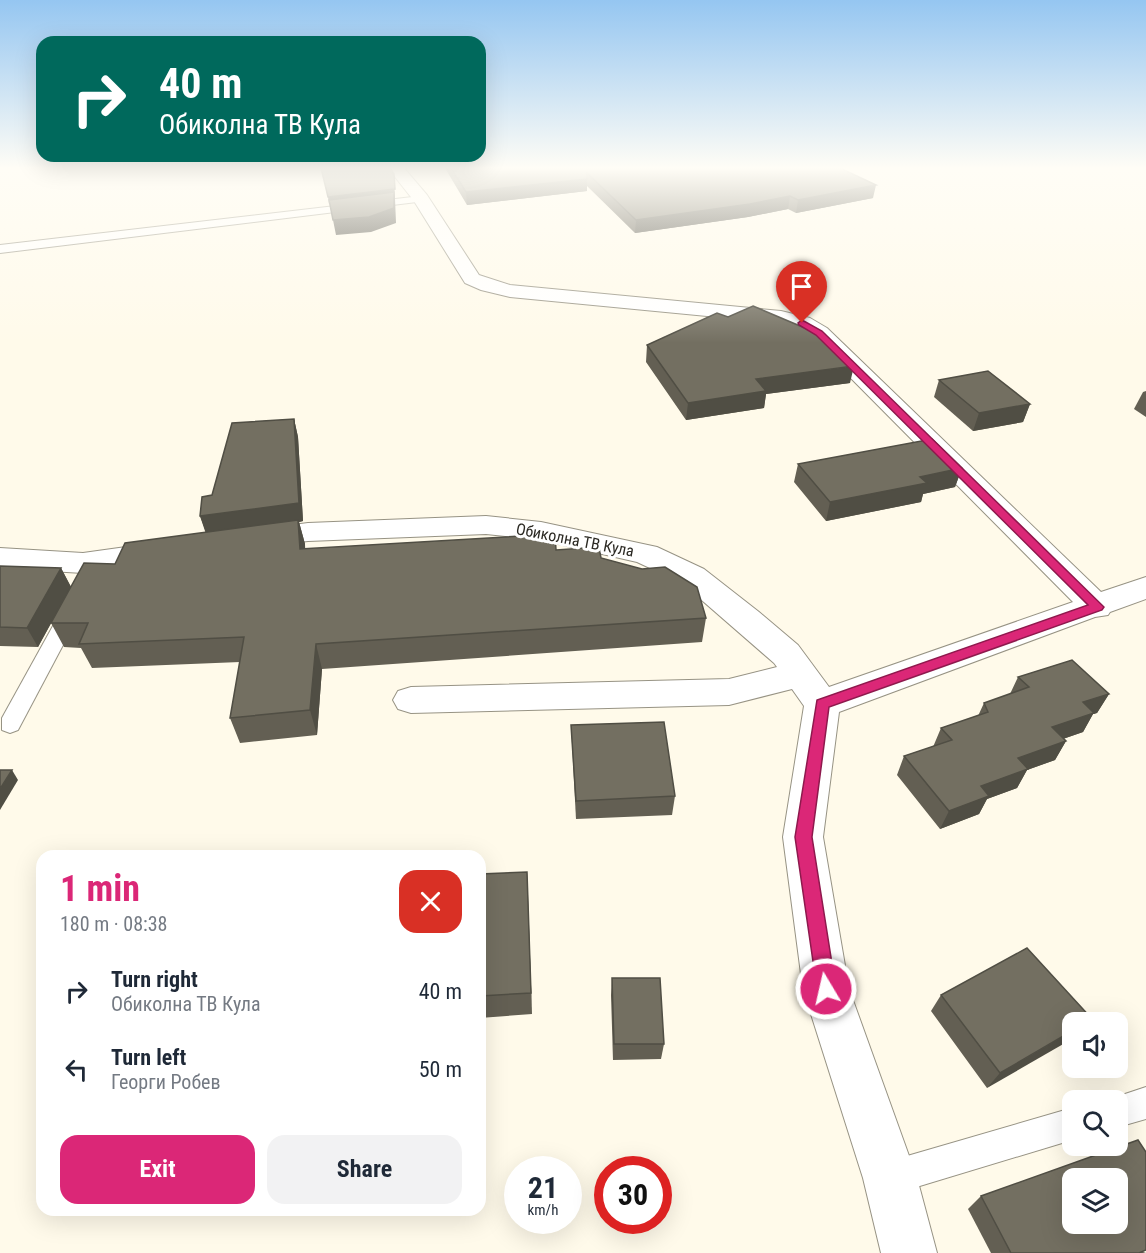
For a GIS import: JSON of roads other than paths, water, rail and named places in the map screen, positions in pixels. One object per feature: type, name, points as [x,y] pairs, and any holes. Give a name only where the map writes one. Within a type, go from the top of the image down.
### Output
[{"type":"street","points":[[439,226],[472,279],[488,286],[510,291],[781,317],[802,323],[819,333],[1097,607]]},
{"type":"street","name":"Обиколна ТВ Кула","points":[[225,543],[308,531],[486,525],[594,540],[646,554],[693,576],[786,654],[811,689]]},
{"type":"street","points":[[0,558],[83,579],[189,548]]},
{"type":"street","points":[[411,700],[811,689],[1097,607],[1146,588]]},
{"type":"street","points":[[811,689],[803,837],[826,989],[890,1178],[909,1253]]},
{"type":"lane","points":[[0,249],[190,226]]},
{"type":"lane","points":[[10,724],[83,579]]},
{"type":"lane","points":[[1128,1108],[1146,1103]]},
{"type":"lane","points":[[890,1178],[1062,1127]]}]
